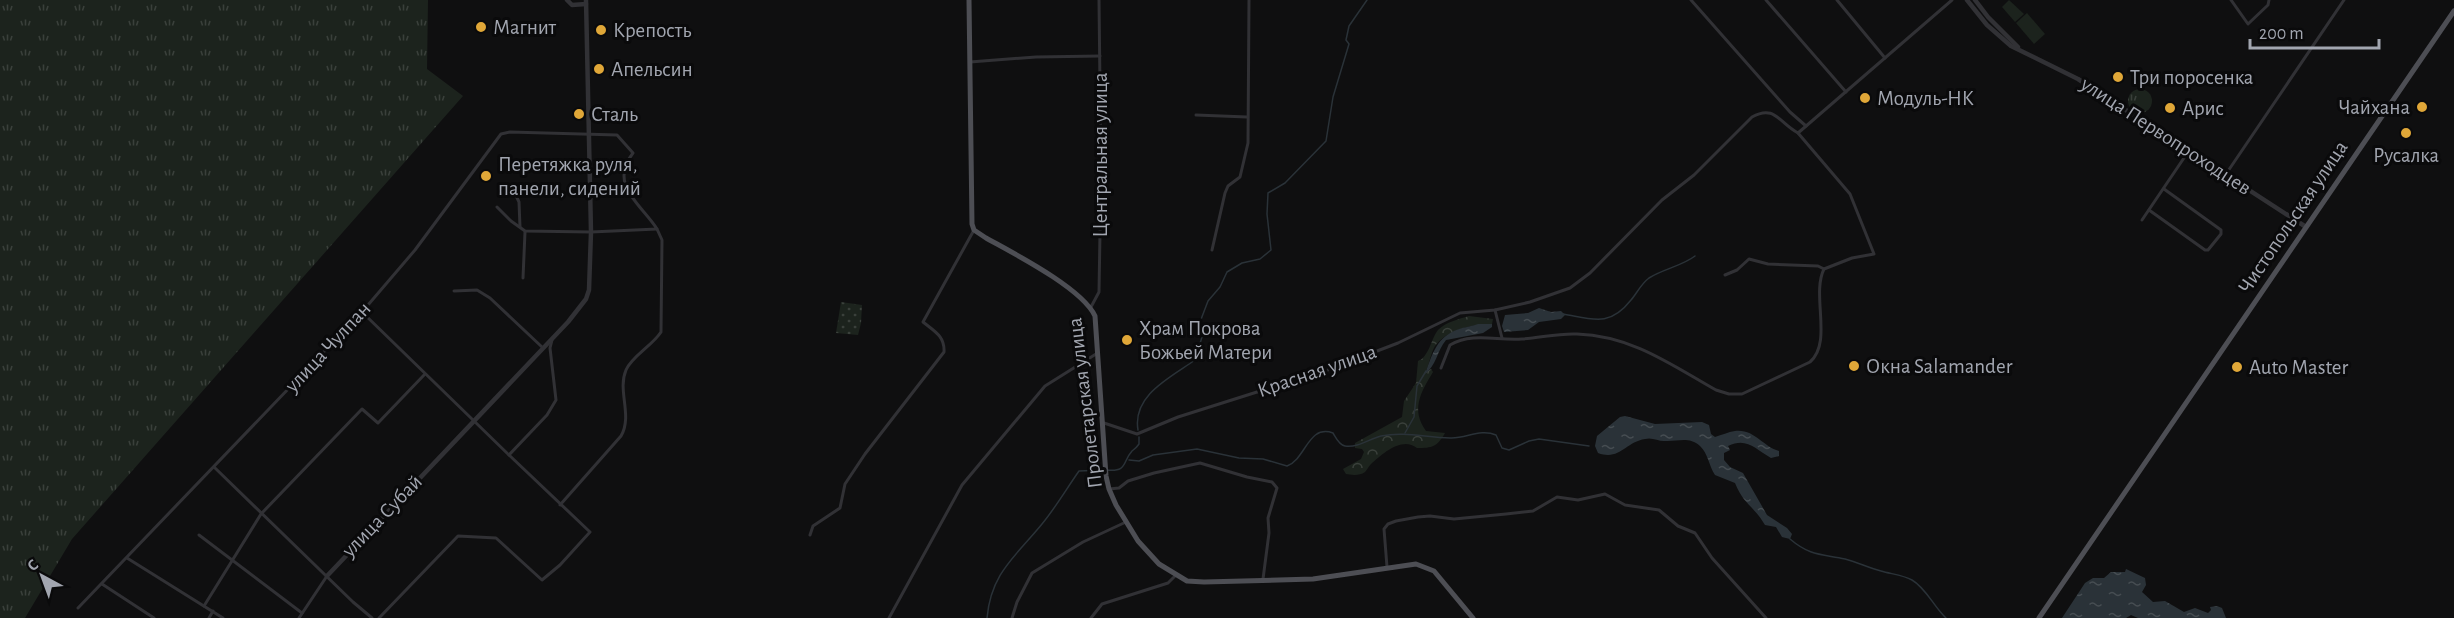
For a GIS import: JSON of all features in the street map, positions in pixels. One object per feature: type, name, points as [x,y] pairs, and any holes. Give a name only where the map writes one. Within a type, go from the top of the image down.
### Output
[{"type":"main road","points":[[969,0],[972,224],[974,230]]},
{"type":"main road","name":"Чистопольская улица","points":[[2038,618],[2454,11]]},
{"type":"main road","name":"Пролетарская улица","points":[[974,230],[1068,288],[1091,307],[1095,316],[1106,476],[1109,489],[1126,522],[1148,553],[1175,576],[1187,581],[1204,582],[1312,579],[1416,564],[1426,566],[1443,580],[1473,618]]},
{"type":"street","points":[[567,0],[572,5],[586,2]]},
{"type":"street","name":"Центральная улица","points":[[1091,307],[1099,292],[1101,174],[1099,0]]},
{"type":"street","points":[[1212,250],[1225,193],[1228,186],[1240,177],[1248,143],[1249,0]]},
{"type":"street","points":[[1691,0],[1790,112],[1806,126]]},
{"type":"street","points":[[1766,0],[1846,92]]},
{"type":"street","points":[[1837,0],[1885,58]]},
{"type":"street","points":[[1442,368],[1450,345],[1460,340],[1479,337],[1523,339],[1577,334],[1614,339],[1637,346],[1716,390],[1729,394],[1742,394],[1805,365],[1817,356],[1822,326],[1818,295],[1824,269],[1840,262],[1874,254],[1851,194],[1798,133],[1952,0]]},
{"type":"street","name":"улица Первопроходцев","points":[[1967,0],[2003,40],[2078,79],[2306,227]]},
{"type":"street","name":"улица Первопроходцев","points":[[1975,0],[1988,17],[2022,50]]},
{"type":"street","points":[[2231,0],[2248,24],[2268,5],[2269,0]]},
{"type":"street","points":[[2226,174],[2344,0]]},
{"type":"street","name":"улица Субай","points":[[299,618],[327,576],[553,338],[586,299],[590,290],[591,232],[586,2]]},
{"type":"street","points":[[970,62],[1036,57],[1100,56]]},
{"type":"street","name":"Красная улица","points":[[1104,423],[1137,434],[1178,417],[1257,392],[1270,392],[1305,379],[1353,358],[1398,343],[1460,313],[1495,310],[1530,302],[1570,288],[1612,252],[1662,200],[1694,176],[1752,117],[1761,112],[1771,112],[1798,133]]},
{"type":"street","points":[[1196,115],[1247,117]]},
{"type":"street","name":"улица Чулпан","points":[[78,609],[362,312],[414,250],[501,134],[510,132],[588,133]]},
{"type":"street","points":[[560,505],[621,436],[627,425],[624,382],[626,369],[655,341],[661,332],[662,240],[657,229],[625,187],[625,163],[633,153],[616,135],[588,133]]},
{"type":"street","points":[[2142,220],[2189,150]]},
{"type":"street","points":[[513,189],[519,202],[520,227]]},
{"type":"street","points":[[2149,210],[2205,250],[2208,250],[2222,234],[2222,230],[2164,189]]},
{"type":"street","points":[[497,207],[525,231],[591,232],[657,229]]},
{"type":"street","points":[[810,535],[813,526],[840,508],[845,484],[865,454],[944,352],[945,343],[923,322],[974,230]]},
{"type":"street","points":[[523,278],[525,231]]},
{"type":"street","points":[[1725,275],[1737,270],[1749,259],[1768,264],[1818,266],[1824,269]]},
{"type":"street","points":[[454,291],[477,290],[498,304],[542,347]]},
{"type":"street","points":[[1495,310],[1502,339]]},
{"type":"street","points":[[362,312],[590,532],[560,565],[542,580],[496,537],[458,536],[379,618]]},
{"type":"street","points":[[509,455],[547,415],[556,400],[550,348],[553,338]]},
{"type":"street","points":[[889,618],[963,485],[1045,386],[1098,353]]},
{"type":"street","points":[[204,606],[261,514],[362,409],[378,423],[425,374]]},
{"type":"street","points":[[1109,489],[1119,488],[1128,481],[1154,472],[1200,463],[1272,482],[1277,488],[1268,518],[1269,534],[1263,579]]},
{"type":"street","points":[[214,467],[372,618]]},
{"type":"street","points":[[1387,567],[1384,529],[1388,524],[1396,521],[1430,516],[1454,519],[1506,514],[1533,510],[1557,497],[1578,500],[1605,494],[1625,505],[1659,510],[1678,526],[1695,533],[1712,558],[1766,618]]},
{"type":"street","points":[[1012,618],[1017,602],[1032,573],[1083,542],[1126,522]]},
{"type":"street","points":[[199,536],[233,559],[302,613]]},
{"type":"street","points":[[127,558],[224,618]]},
{"type":"street","points":[[1091,618],[1102,604],[1168,583],[1175,576]]},
{"type":"street","points":[[102,584],[154,618]]},
{"type":"street","points":[[209,618],[213,611]]},
{"type":"green space","points":[[0,0],[428,0],[427,69],[463,96],[72,539],[25,618],[0,618]]},
{"type":"green space","points":[[2009,0],[2024,14],[2015,22],[2002,7]]},
{"type":"green space","points":[[2027,13],[2045,34],[2034,44],[2016,23]]},
{"type":"green space","points":[[2140,89],[2148,93],[2152,101],[2148,109],[2140,113],[2132,109],[2128,101],[2132,93]]},
{"type":"green space","points":[[841,302],[862,305],[858,335],[836,333]]},
{"type":"green space","points":[[1469,316],[1493,319],[1492,324],[1468,327],[1443,338],[1433,350],[1425,373],[1431,369],[1433,372],[1421,394],[1419,416],[1426,431],[1445,433],[1439,441],[1427,448],[1399,445],[1381,456],[1365,472],[1356,475],[1346,474],[1343,469],[1361,459],[1364,452],[1362,449],[1355,448],[1355,443],[1402,417],[1404,401],[1416,383],[1418,361],[1427,352],[1438,330],[1449,323]]},
{"type":"water","points":[[1539,308],[1551,312],[1561,311],[1565,315],[1561,319],[1539,322],[1528,330],[1504,332],[1502,326],[1505,315],[1528,313]]},
{"type":"water","points":[[1478,324],[1492,324],[1492,327],[1483,333],[1446,340],[1432,367],[1425,374],[1435,349],[1442,339],[1457,330]]},
{"type":"water","points":[[1625,416],[1655,424],[1702,422],[1709,425],[1711,434],[1715,437],[1732,431],[1742,431],[1779,451],[1779,456],[1771,458],[1751,445],[1740,443],[1728,446],[1730,450],[1724,453],[1724,460],[1730,467],[1743,473],[1767,515],[1787,528],[1792,534],[1790,539],[1782,537],[1776,527],[1765,525],[1742,496],[1735,483],[1715,475],[1705,452],[1692,441],[1648,439],[1638,441],[1612,455],[1598,453],[1595,446],[1597,436],[1620,417]]},
{"type":"water","points":[[2126,569],[2145,578],[2146,585],[2142,592],[2153,602],[2165,601],[2184,612],[2195,608],[2208,613],[2211,610],[2210,607],[2217,606],[2222,608],[2226,618],[2138,618],[2131,615],[2126,618],[2062,618],[2085,583],[2093,578],[2104,578],[2111,572],[2125,572]]},
{"type":"waterway","points":[[1138,430],[1138,418],[1147,397],[1165,380],[1195,360],[1202,337],[1200,322],[1208,301],[1220,287],[1227,272],[1242,263],[1260,259],[1271,250],[1267,214],[1268,193],[1285,183],[1326,141],[1333,97],[1349,44],[1346,40],[1349,26],[1367,0]]},
{"type":"waterway","points":[[1563,314],[1591,319],[1615,315],[1623,309],[1649,278],[1695,256]]},
{"type":"waterway","points":[[1405,433],[1414,417],[1417,386],[1426,371]]},
{"type":"waterway","points":[[1129,460],[1139,461],[1153,455],[1197,449],[1239,458],[1263,459],[1287,466],[1299,457],[1312,438],[1318,433],[1325,432],[1333,433],[1345,446],[1359,445],[1381,436],[1390,435],[1456,438],[1479,433],[1496,435],[1502,448],[1509,450],[1539,439],[1589,446]]},
{"type":"waterway","points":[[1107,470],[1122,468],[1129,455],[1139,444],[1139,437]]},
{"type":"waterway","points":[[987,618],[989,602],[999,577],[1047,518],[1079,471],[1103,470]]},
{"type":"waterway","points":[[1790,539],[1810,551],[1850,560],[1912,580],[1922,588],[1946,618]]},
{"type":"place","name":"Магнит","points":[[481,27]]},
{"type":"place","name":"Крепость","points":[[601,30]]},
{"type":"place","name":"Апельсин","points":[[599,69]]},
{"type":"place","name":"Три поросенка","points":[[2118,77]]},
{"type":"place","name":"Модуль-НК","points":[[1865,98]]},
{"type":"place","name":"Чайхана","points":[[2422,107]]},
{"type":"place","name":"Арис","points":[[2170,108]]},
{"type":"place","name":"Сталь","points":[[579,114]]},
{"type":"place","name":"Русалка","points":[[2406,133]]},
{"type":"place","name":"Перетяжка руля, панели, сидений","points":[[486,176]]},
{"type":"place","name":"Храм Покрова Божьей Матери","points":[[1127,340]]},
{"type":"place","name":"Окна Salamander","points":[[1854,366]]},
{"type":"place","name":"Auto Master","points":[[2237,367]]}]
